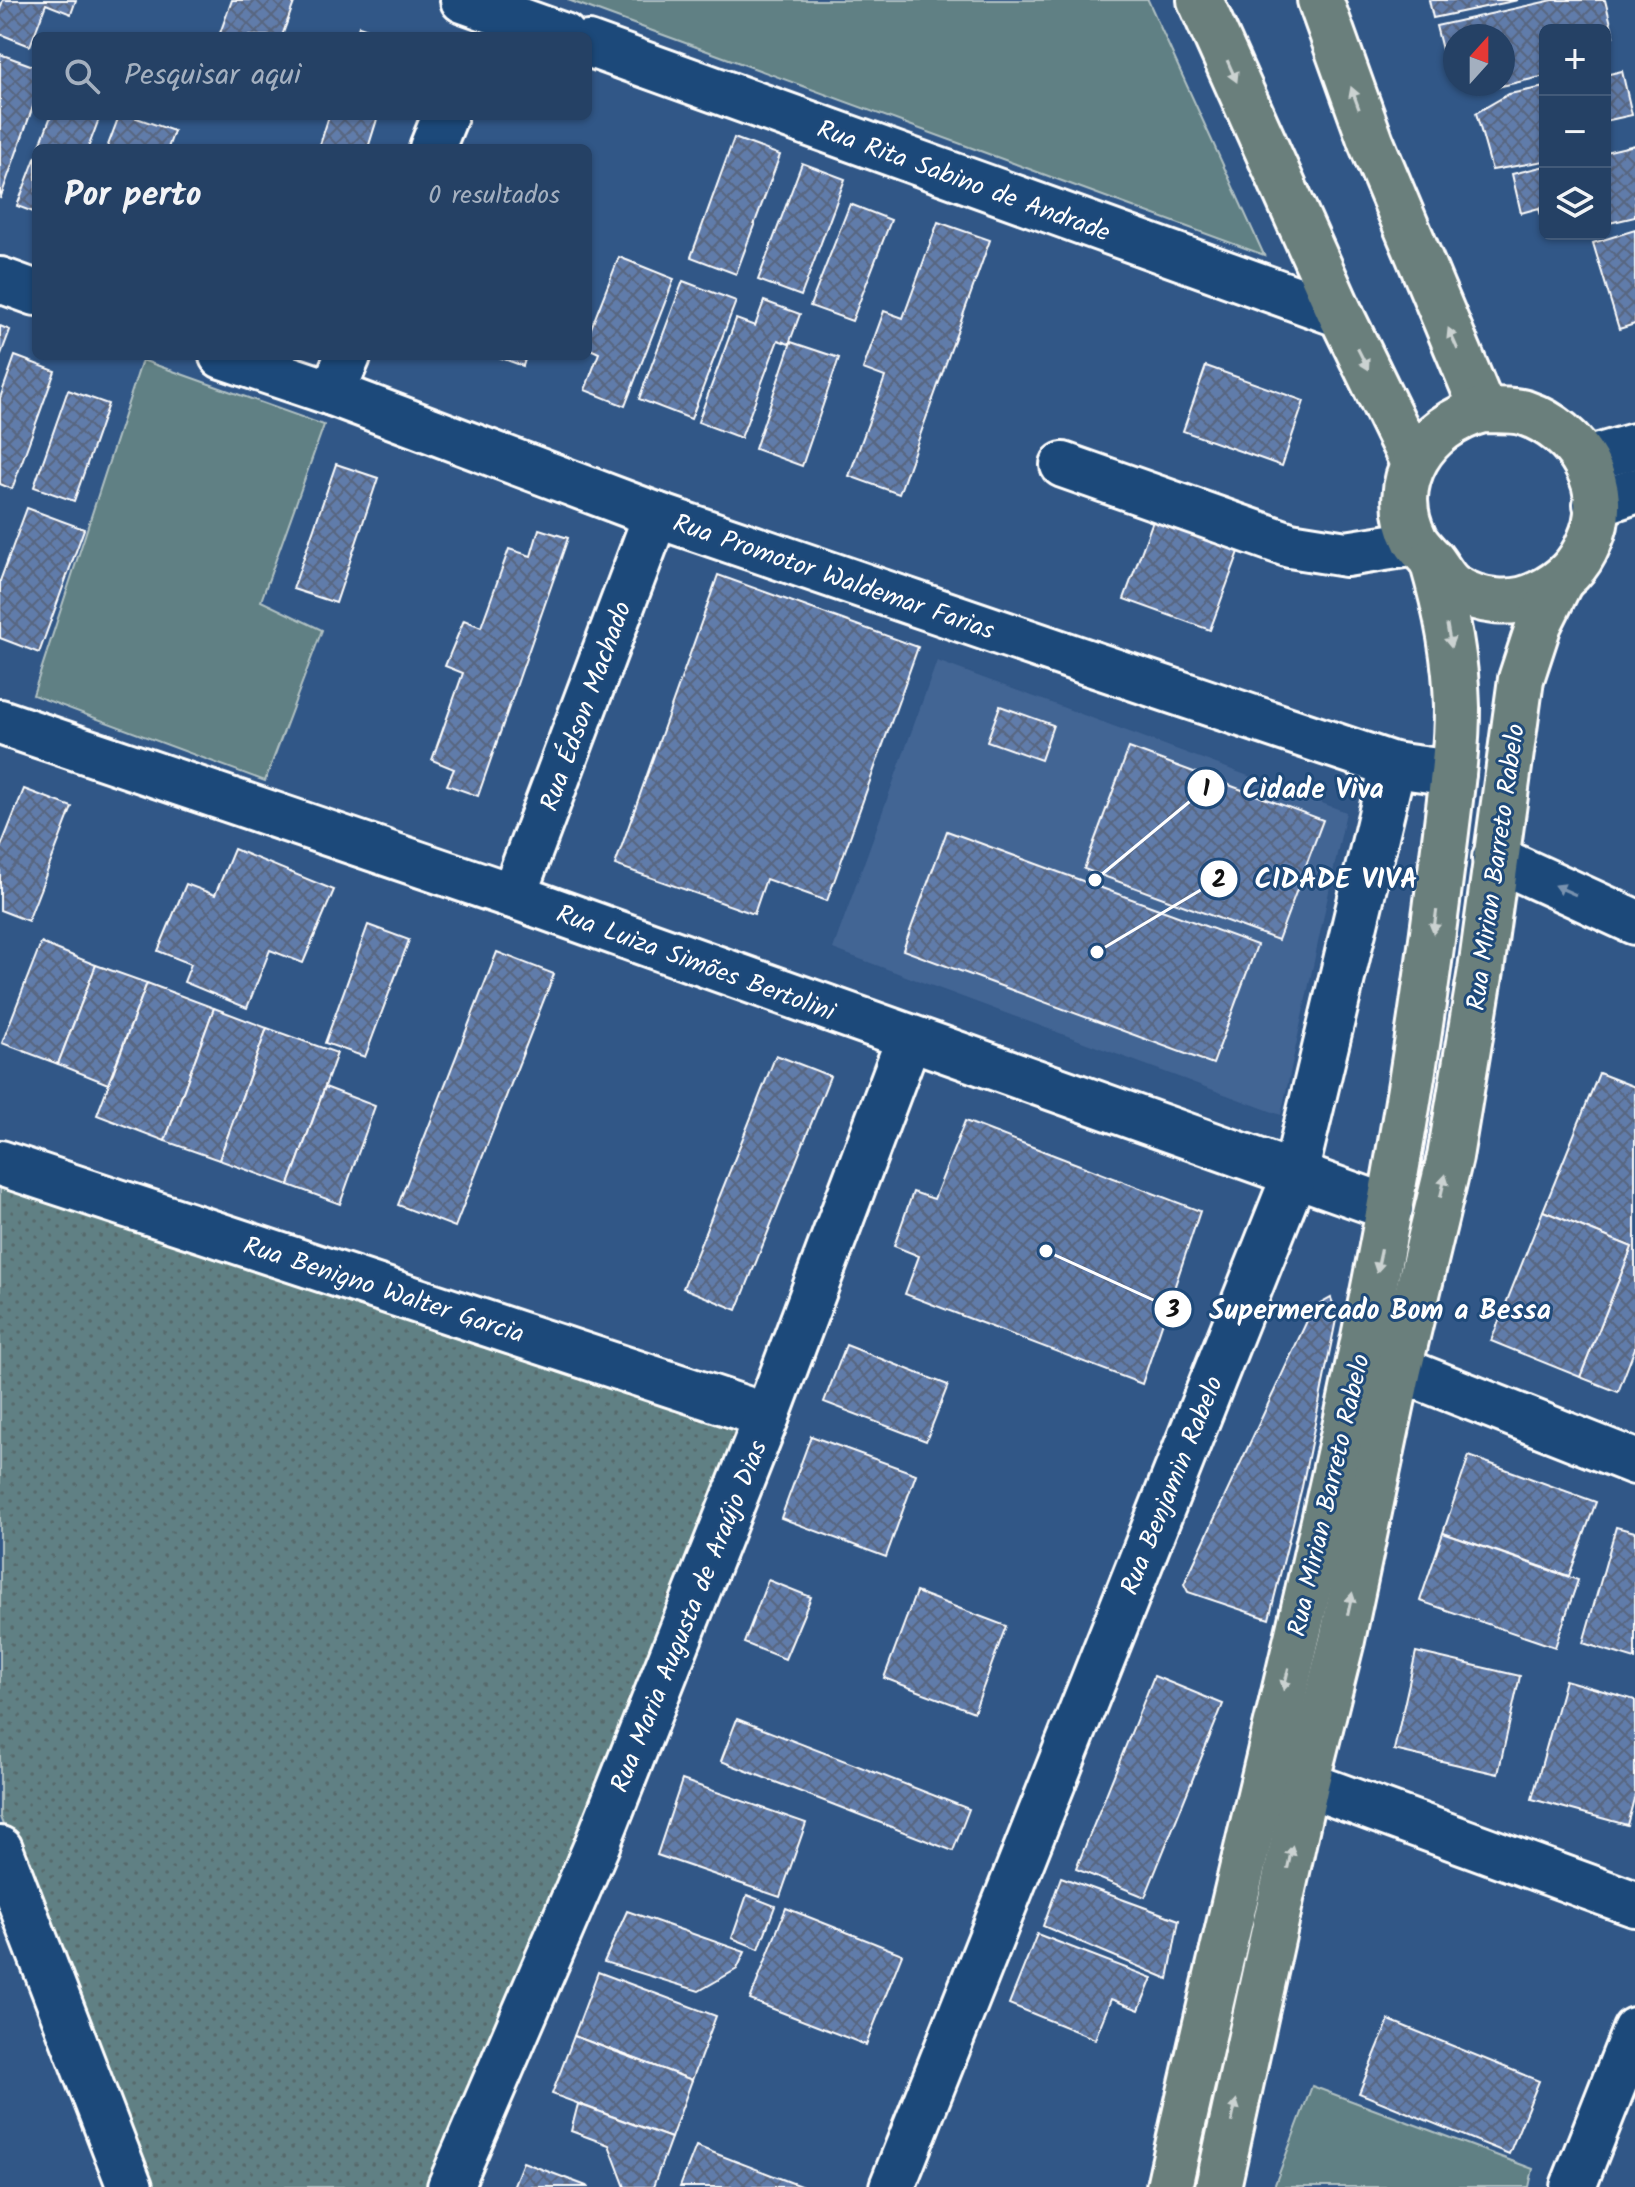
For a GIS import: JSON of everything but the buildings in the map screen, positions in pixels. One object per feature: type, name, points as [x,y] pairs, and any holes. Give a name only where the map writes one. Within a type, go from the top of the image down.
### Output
[{"type":"main road","points":[[1200,0],[1341,315],[1413,463]]},
{"type":"main road","points":[[1320,0],[1371,142],[1483,410]]},
{"type":"main road","points":[[1483,410],[1523,412],[1560,429],[1586,460],[1594,478],[1616,497],[1581,560],[1559,584],[1529,599],[1497,603],[1451,586],[1424,551],[1409,523],[1406,496],[1413,463],[1442,428],[1468,414],[1483,410]]},
{"type":"main road","name":"Rua Mirian Barreto Rabelo","points":[[1169,2187],[1209,2003],[1328,1503],[1390,1208],[1417,1047],[1453,773],[1457,706],[1452,646],[1424,551]]},
{"type":"main road","name":"Rua Mirian Barreto Rabelo","points":[[1218,2187],[1306,1784],[1342,1640],[1399,1369],[1450,1157],[1481,970],[1521,679],[1539,624],[1559,584]]},
{"type":"street","points":[[476,15],[547,32]]},
{"type":"street","name":"Rua Rita Sabino de Andrade","points":[[592,45],[1341,315]]},
{"type":"street","points":[[434,144],[443,120]]},
{"type":"street","points":[[0,280],[32,292]]},
{"type":"street","name":"Rua Promotor Waldemar Farias","points":[[247,360],[340,375],[656,515],[1393,765],[1453,773]]},
{"type":"street","points":[[1586,460],[1635,446]]},
{"type":"street","points":[[1063,465],[1290,545],[1346,554],[1424,551]]},
{"type":"street","name":"Rua Édson Machado","points":[[513,896],[656,515]]},
{"type":"street","name":"Rua Luiza Simões Bertolini","points":[[0,722],[513,896],[1390,1208]]},
{"type":"street","name":"Rua Benjamin Rabelo","points":[[892,2187],[1295,1174],[1393,765]]},
{"type":"street","points":[[1495,858],[1635,922]]},
{"type":"street","name":"Rua Maria Augusta de Araújo Dias","points":[[450,2187],[597,1845],[767,1416],[909,1038]]},
{"type":"street","name":"Rua Benigno Walter Garcia","points":[[0,1163],[767,1416]]},
{"type":"street","points":[[1399,1369],[1635,1462]]},
{"type":"street","points":[[1306,1784],[1635,1904]]},
{"type":"street","points":[[0,1849],[130,2187]]},
{"type":"street","points":[[1573,2187],[1635,2030]]},
{"type":"shaded area","points":[[937,661],[1346,812],[1281,1115],[833,949]]},
{"type":"green space","points":[[568,0],[1148,0],[1264,255]]},
{"type":"green space","points":[[142,360],[324,425],[261,601],[322,630],[265,781],[33,695]]},
{"type":"green space","points":[[0,1179],[768,1441],[433,2187],[141,2187],[0,1817]]},
{"type":"green space","points":[[1312,2086],[1533,2169],[1529,2187],[1274,2187]]},
{"type":"place","name":"Cidade Viva","points":[[1095,880]]},
{"type":"place","name":"CIDADE VIVA","points":[[1097,952]]},
{"type":"place","name":"Supermercado Bom a Bessa","points":[[1046,1251]]}]
